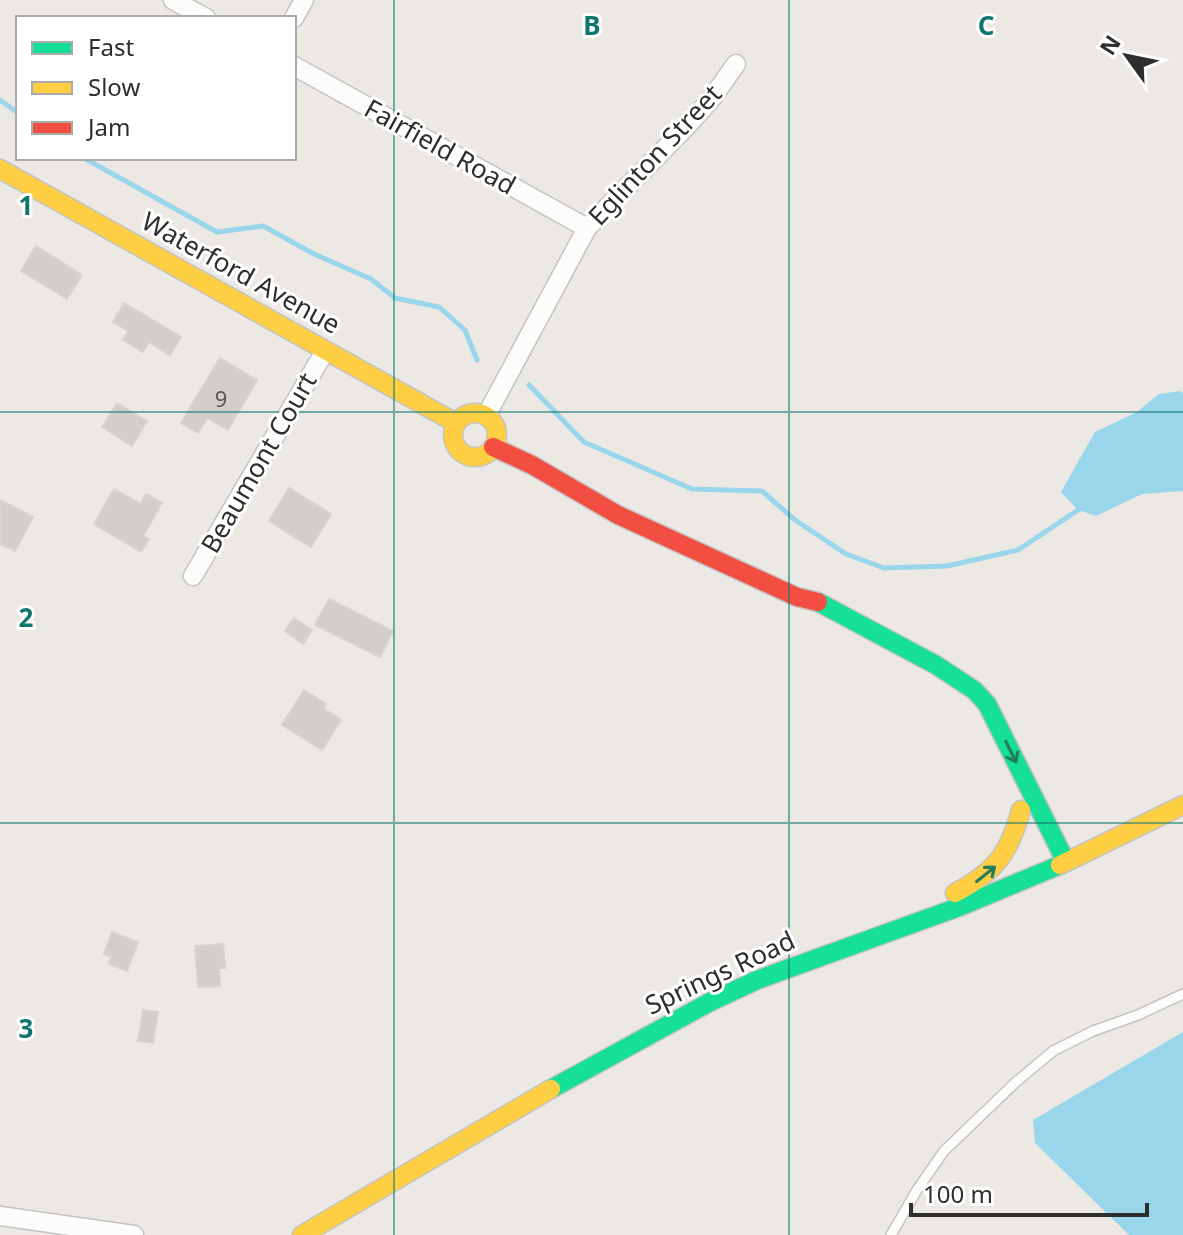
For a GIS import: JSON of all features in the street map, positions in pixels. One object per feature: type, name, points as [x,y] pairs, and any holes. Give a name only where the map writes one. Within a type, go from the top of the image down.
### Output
[{"type":"street","points":[[173,0],[202,16]]},
{"type":"street","name":"Eglinton Street","points":[[486,416],[587,228],[695,118],[736,64]]},
{"type":"street","name":"Fairfield Road","points":[[296,67],[587,228]]},
{"type":"street","name":"Waterford Avenue","points":[[0,169],[456,423]]},
{"type":"street","name":"Beaumont Court","points":[[193,576],[325,351]]},
{"type":"street","points":[[470,413],[486,416],[497,430],[493,447],[479,457],[463,453],[453,439],[456,423],[470,413]]},
{"type":"street","points":[[493,447],[532,465],[618,515],[797,597],[820,603],[936,665],[974,690],[987,704],[1057,866]]},
{"type":"street","points":[[797,597],[814,616],[963,697],[976,716],[1021,810],[1057,866]]},
{"type":"street","name":"Springs Road","points":[[302,1235],[590,1066],[715,1000],[757,980],[959,907],[1057,866],[1183,805]]},
{"type":"street","points":[[715,1000],[738,979],[917,911],[972,885],[989,874],[1009,849],[1021,810]]},
{"type":"street","points":[[0,1216],[134,1235]]},
{"type":"lane","points":[[891,1235],[908,1203],[944,1151],[1053,1051],[1183,994]]},
{"type":"water","points":[[1183,393],[1183,491],[1142,494],[1096,516],[1078,510],[1061,492],[1095,432],[1137,412],[1159,394]]},
{"type":"water","points":[[1183,1032],[1183,1235],[1129,1235],[1035,1143],[1033,1120]]},
{"type":"building","points":[[36,246],[82,275],[67,299],[21,271]]},
{"type":"building","points":[[124,303],[181,337],[170,355],[149,342],[143,352],[123,340],[128,331],[113,322]]},
{"type":"building","points":[[220,358],[257,380],[228,430],[207,418],[198,433],[181,423]]},
{"type":"building","points":[[117,403],[147,421],[132,446],[102,427]]},
{"type":"building","points":[[289,488],[331,514],[311,547],[269,521]]},
{"type":"building","points":[[114,489],[141,504],[146,494],[162,503],[143,536],[149,539],[141,552],[94,524]]},
{"type":"building","points":[[0,500],[33,517],[15,551],[0,544]]},
{"type":"building","points":[[329,599],[393,631],[380,657],[315,625]]},
{"type":"building","points":[[294,618],[312,630],[303,644],[285,631]]},
{"type":"building","points":[[304,690],[326,704],[323,708],[341,720],[322,750],[282,725]]},
{"type":"building","points":[[112,932],[138,942],[127,971],[109,964],[111,957],[104,954]]},
{"type":"building","points":[[223,944],[225,968],[219,968],[220,986],[198,987],[195,946]]},
{"type":"building","points":[[143,1010],[158,1012],[153,1043],[138,1041]]},
{"type":"waterway","points":[[0,100],[16,112]]},
{"type":"waterway","points":[[88,160],[217,232],[263,226],[314,254],[371,279],[395,298],[439,307],[465,330],[477,360]]},
{"type":"waterway","points":[[529,385],[584,442],[692,489],[762,491],[795,520],[846,554],[884,568],[947,566],[1018,550],[1078,510]]},
{"type":"traffic: fast","points":[[818,602],[936,665],[974,690],[987,704],[1066,862]]},
{"type":"traffic: fast","points":[[551,1089],[710,1002],[757,980],[959,907],[1060,865]]},
{"type":"traffic: slow","points":[[0,169],[456,423]]},
{"type":"traffic: slow","points":[[475,413],[491,419],[497,435],[491,451],[475,457],[459,451],[453,435],[459,419],[475,413]]},
{"type":"traffic: slow","points":[[1060,865],[1183,805]]},
{"type":"traffic: slow","points":[[955,893],[980,877],[998,860],[1011,839],[1021,810]]},
{"type":"traffic: slow","points":[[302,1235],[551,1089]]},
{"type":"traffic: jam","points":[[493,447],[532,465],[618,515],[797,597],[818,602]]}]
